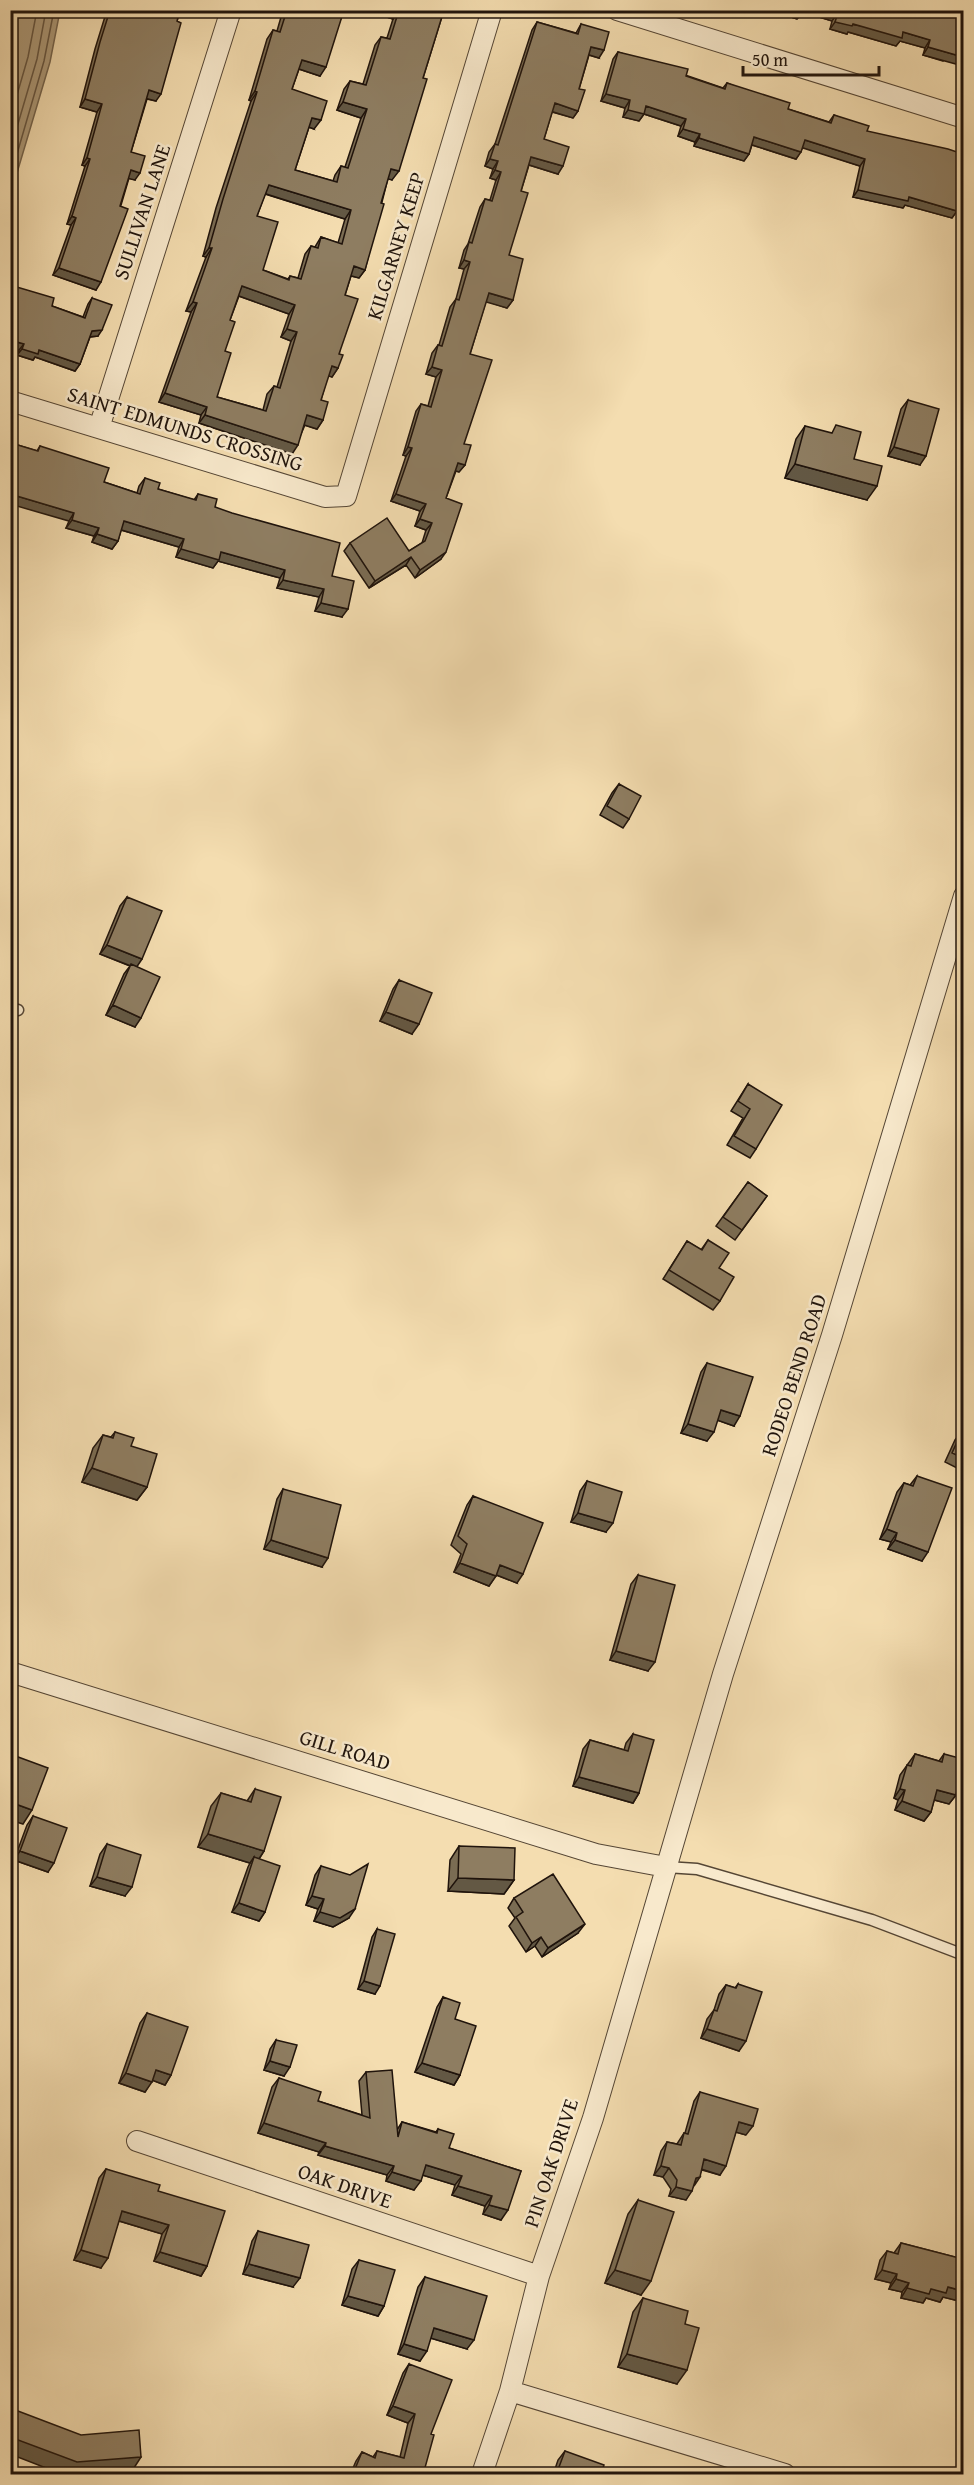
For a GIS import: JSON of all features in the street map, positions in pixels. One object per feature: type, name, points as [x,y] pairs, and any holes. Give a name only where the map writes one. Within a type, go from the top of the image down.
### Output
[{"type":"street","name":"SULLIVAN LANE","points":[[99,428],[231,10]]},
{"type":"street","name":"KILGARNEY KEEP","points":[[346,496],[492,10]]},
{"type":"street","points":[[617,10],[963,118]]},
{"type":"street","name":"SAINT EDMUNDS CROSSING","points":[[10,401],[325,497],[346,496]]},
{"type":"street","name":"RODEO BEND ROAD","points":[[666,1867],[723,1674],[832,1335],[963,896]]},
{"type":"street","name":"GILL ROAD","points":[[10,1672],[596,1854],[666,1867]]},
{"type":"street","name":"PIN OAK DRIVE","points":[[482,2475],[510,2391],[539,2276],[593,2118],[666,1867]]},
{"type":"street","name":"OAK DRIVE","points":[[137,2141],[539,2276]]},
{"type":"street","points":[[510,2391],[785,2475]]},
{"type":"lane","points":[[666,1867],[697,1869],[861,1917],[963,1954]]},
{"type":"water","points":[[11,10],[60,11],[50,62],[11,193]]},
{"type":"building","points":[[110,10],[180,10],[177,21],[181,23],[161,94],[149,90],[131,152],[145,156],[140,173],[131,170],[120,206],[128,209],[101,282],[59,268],[76,218],[72,216],[90,159],[87,158],[102,104],[85,99]]},
{"type":"building","points":[[287,10],[344,10],[326,67],[302,60],[292,89],[327,101],[321,120],[312,118],[295,170],[337,182],[341,166],[348,168],[367,109],[343,102],[350,81],[366,85],[381,37],[390,39],[399,10],[444,10],[423,78],[427,79],[399,171],[391,169],[381,203],[384,204],[365,270],[354,266],[345,295],[358,299],[339,354],[343,355],[338,368],[332,366],[321,400],[328,402],[323,420],[307,415],[298,445],[205,415],[207,407],[165,393],[197,303],[193,302],[212,248],[209,248],[257,92],[255,91],[273,30],[280,32]],"holes":[[[269,185],[351,210],[342,244],[321,237],[318,248],[311,246],[301,279],[290,276],[289,280],[263,270],[278,222],[257,216]],[[242,286],[295,305],[287,329],[297,332],[280,388],[274,386],[266,411],[217,397],[231,353],[225,351],[235,322],[230,320]]]},
{"type":"building","points":[[830,10],[963,10],[963,57],[928,47],[930,40],[903,32],[902,38],[853,24],[852,26],[835,22],[838,13]]},
{"type":"building","points":[[537,22],[578,34],[581,24],[609,32],[604,50],[591,47],[579,89],[585,90],[578,111],[555,103],[544,139],[569,147],[563,166],[531,157],[521,191],[528,193],[509,255],[523,259],[513,300],[489,293],[470,354],[492,360],[464,444],[471,445],[465,465],[458,463],[446,498],[462,504],[446,552],[420,570],[411,557],[375,581],[350,543],[387,518],[409,551],[425,541],[432,523],[420,519],[426,504],[396,494],[412,448],[408,447],[421,404],[431,407],[442,370],[432,367],[438,345],[442,346],[456,299],[459,300],[470,262],[464,260],[469,242],[472,243],[485,199],[492,201],[501,172],[495,170],[498,161],[490,159],[495,144],[498,145]]},
{"type":"building","points":[[618,52],[688,69],[686,76],[725,89],[727,83],[790,103],[788,109],[831,123],[834,115],[869,126],[867,131],[963,154],[963,190],[957,211],[909,197],[908,201],[858,190],[865,159],[805,140],[801,152],[754,137],[749,154],[699,138],[700,134],[683,129],[686,119],[646,106],[644,114],[628,110],[630,100],[606,94]]},
{"type":"building","points":[[10,285],[54,298],[52,306],[85,318],[92,298],[112,305],[102,330],[92,331],[80,364],[39,350],[38,354],[22,349],[24,344],[10,340]]},
{"type":"building","points":[[908,400],[939,409],[926,456],[894,447]]},
{"type":"building","points":[[836,425],[861,432],[854,459],[882,466],[877,486],[795,464],[805,426],[832,433]]},
{"type":"building","points":[[10,438],[12,438],[11,443],[38,451],[40,446],[109,468],[104,482],[140,494],[145,478],[160,483],[158,489],[196,500],[198,494],[217,499],[215,507],[340,543],[332,576],[354,581],[348,609],[321,603],[324,589],[283,580],[285,570],[221,552],[219,560],[181,549],[184,539],[124,521],[118,541],[97,534],[99,528],[72,520],[74,513],[10,494]]},
{"type":"building","points":[[619,784],[641,796],[629,819],[607,806]]},
{"type":"building","points":[[127,897],[162,911],[142,959],[107,945]]},
{"type":"building","points":[[131,964],[160,977],[141,1018],[113,1005]]},
{"type":"building","points":[[399,980],[432,993],[419,1024],[386,1012]]},
{"type":"building","points":[[748,1084],[782,1105],[756,1149],[734,1136],[750,1109],[738,1101]]},
{"type":"building","points":[[748,1182],[767,1196],[742,1230],[723,1217]]},
{"type":"building","points":[[708,1240],[729,1253],[719,1268],[734,1277],[720,1301],[669,1270],[687,1241],[702,1250]]},
{"type":"building","points":[[707,1363],[753,1377],[740,1416],[721,1410],[714,1432],[688,1424]]},
{"type":"building","points":[[115,1432],[134,1438],[131,1446],[157,1454],[147,1487],[92,1468],[103,1435],[113,1438]]},
{"type":"building","points":[[963,1432],[963,1458],[952,1453]]},
{"type":"building","points":[[917,1476],[952,1488],[928,1552],[895,1540],[897,1533],[887,1529],[904,1483],[913,1486]]},
{"type":"building","points":[[587,1481],[622,1492],[613,1523],[578,1513]]},
{"type":"building","points":[[283,1489],[341,1505],[328,1558],[271,1540]]},
{"type":"building","points":[[473,1496],[543,1523],[523,1574],[500,1565],[496,1576],[460,1563],[467,1544],[458,1536]]},
{"type":"building","points":[[638,1575],[675,1585],[655,1662],[616,1651]]},
{"type":"building","points":[[633,1734],[654,1740],[639,1793],[579,1777],[590,1740],[628,1751]]},
{"type":"building","points":[[10,1754],[48,1768],[32,1810],[10,1802]]},
{"type":"building","points":[[915,1754],[942,1762],[944,1754],[963,1759],[956,1795],[937,1790],[931,1812],[902,1801],[905,1790],[900,1789],[907,1765],[911,1766]]},
{"type":"building","points":[[255,1789],[281,1797],[264,1851],[208,1834],[221,1793],[251,1802]]},
{"type":"building","points":[[33,1816],[67,1828],[54,1863],[20,1851]]},
{"type":"building","points":[[107,1844],[141,1855],[132,1887],[97,1877]]},
{"type":"building","points":[[459,1846],[515,1848],[514,1880],[458,1878]]},
{"type":"building","points":[[254,1857],[280,1866],[265,1912],[239,1903]]},
{"type":"building","points":[[368,1864],[355,1909],[340,1918],[320,1912],[324,1899],[312,1896],[321,1866],[350,1875]]},
{"type":"building","points":[[553,1874],[585,1924],[548,1948],[541,1937],[532,1943],[516,1917],[523,1912],[514,1898]]},
{"type":"building","points":[[377,1929],[395,1934],[380,1986],[364,1981]]},
{"type":"building","points":[[738,1984],[762,1992],[746,2041],[707,2029],[714,2010],[717,2011],[726,1985],[736,1988]]},
{"type":"building","points":[[443,1997],[460,2003],[455,2019],[476,2026],[460,2075],[422,2063]]},
{"type":"building","points":[[147,2013],[188,2027],[171,2075],[156,2070],[152,2082],[126,2073]]},
{"type":"building","points":[[276,2040],[297,2045],[290,2067],[270,2061]]},
{"type":"building","points":[[392,2070],[398,2137],[402,2122],[437,2133],[438,2129],[454,2134],[449,2148],[521,2171],[508,2210],[489,2205],[492,2196],[458,2186],[462,2176],[426,2165],[421,2181],[392,2172],[394,2166],[325,2146],[326,2143],[264,2123],[279,2078],[321,2092],[318,2101],[370,2118],[366,2072]]},
{"type":"building","points":[[700,2092],[758,2109],[753,2126],[739,2122],[726,2166],[704,2159],[700,2177],[696,2178],[692,2191],[676,2187],[677,2180],[669,2168],[661,2166],[667,2142],[681,2145],[684,2133],[688,2134]]},
{"type":"building","points":[[106,2169],[160,2185],[158,2191],[225,2211],[207,2266],[160,2252],[169,2225],[122,2211],[108,2258],[81,2250]]},
{"type":"building","points":[[638,2200],[674,2212],[651,2281],[615,2270]]},
{"type":"building","points":[[258,2231],[309,2245],[300,2278],[249,2264]]},
{"type":"building","points":[[901,2243],[963,2259],[963,2291],[948,2287],[946,2293],[931,2289],[929,2294],[907,2288],[909,2283],[896,2279],[897,2274],[882,2270],[887,2251],[898,2254]]},
{"type":"building","points":[[359,2260],[395,2270],[384,2306],[348,2296]]},
{"type":"building","points":[[425,2277],[487,2296],[474,2340],[434,2328],[427,2351],[404,2344]]},
{"type":"building","points":[[643,2298],[688,2311],[685,2324],[699,2328],[687,2370],[627,2354]]},
{"type":"building","points":[[409,2364],[452,2380],[431,2434],[434,2435],[423,2475],[379,2475],[355,2469],[362,2452],[375,2458],[377,2451],[404,2458],[415,2414],[393,2406]]},
{"type":"building","points":[[10,2408],[81,2435],[139,2430],[141,2457],[77,2462],[10,2437]]},
{"type":"building","points":[[565,2451],[604,2465],[601,2475],[556,2475]]}]
